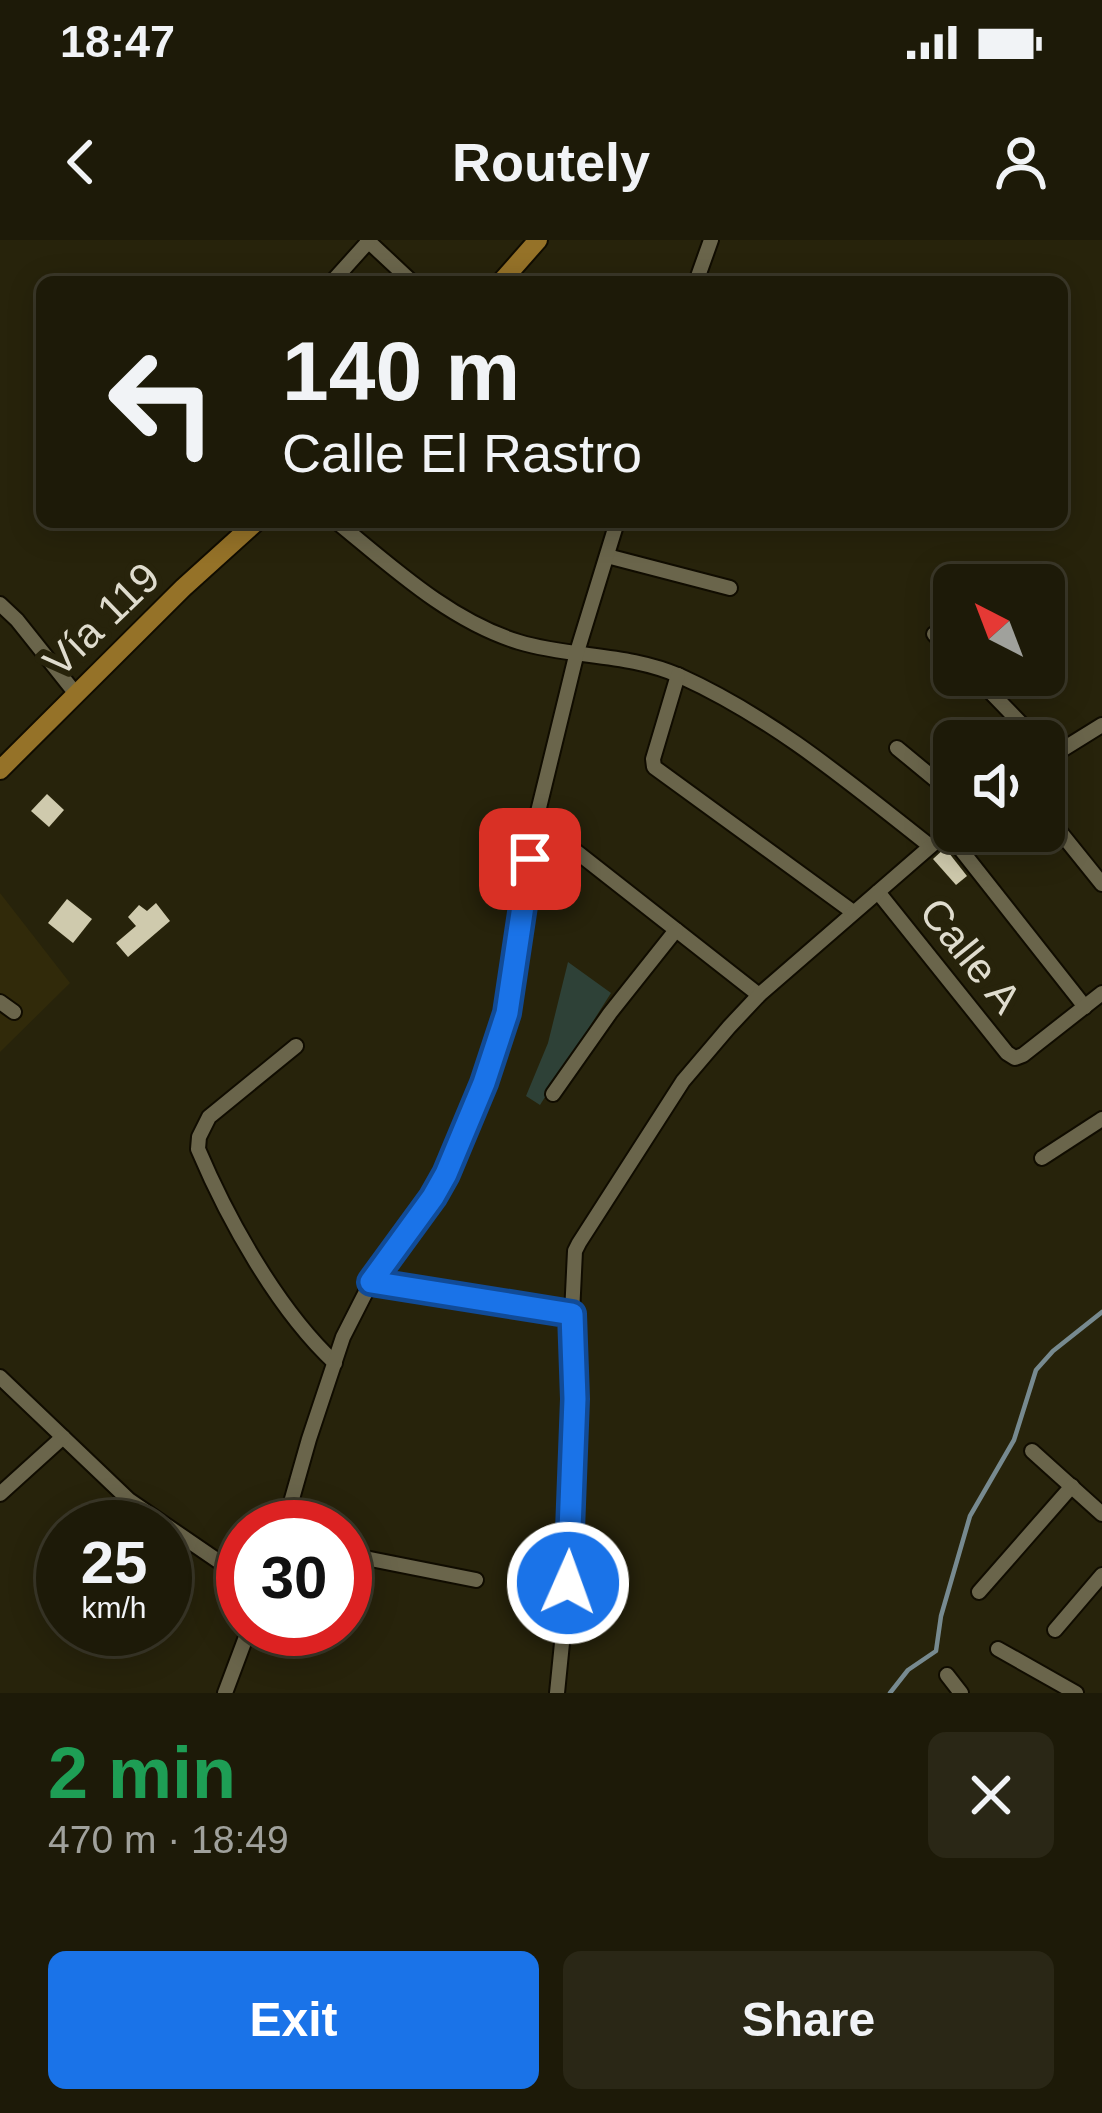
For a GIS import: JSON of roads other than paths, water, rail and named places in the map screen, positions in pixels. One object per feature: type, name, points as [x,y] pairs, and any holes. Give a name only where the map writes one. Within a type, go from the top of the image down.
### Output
[{"type":"main road","points":[[506,276],[538,240]]},
{"type":"main road","name":"Vía 119","points":[[0,770],[249,528]]},
{"type":"street","points":[[698,276],[711,240]]},
{"type":"street","points":[[337,276],[368,241],[406,276]]},
{"type":"street","points":[[345,528],[466,622],[522,644],[630,659],[716,693],[785,734],[929,846]]},
{"type":"street","points":[[292,1500],[344,1337],[371,1282],[446,1174],[484,1083],[507,1013],[536,820],[577,652],[615,528]]},
{"type":"street","points":[[607,556],[730,588]]},
{"type":"street","points":[[0,604],[76,694]]},
{"type":"street","points":[[678,675],[652,759],[654,767],[853,912]]},
{"type":"street","points":[[994,696],[1016,720]]},
{"type":"street","points":[[1065,742],[1102,724]]},
{"type":"street","points":[[897,748],[933,778]]},
{"type":"street","points":[[536,820],[759,995]]},
{"type":"street","points":[[1065,838],[1102,884]]},
{"type":"street","points":[[557,1693],[570,1537],[575,1251],[683,1081],[759,995],[933,843]]},
{"type":"street","points":[[967,852],[1085,1007],[1102,993]]},
{"type":"street","name":"Calle A","points":[[878,892],[1015,1058],[1085,1007]]},
{"type":"street","points":[[553,1094],[610,1012],[676,930]]},
{"type":"street","points":[[0,1002],[14,1012]]},
{"type":"street","points":[[296,1046],[209,1117],[198,1149],[262,1271],[312,1341],[335,1363]]},
{"type":"street","points":[[1042,1158],[1102,1119]]},
{"type":"street","points":[[371,1282],[572,1314]]},
{"type":"street","points":[[0,1377],[129,1500],[216,1560]]},
{"type":"street","points":[[0,1494],[63,1437]]},
{"type":"street","points":[[1032,1451],[1102,1514]]},
{"type":"street","points":[[979,1592],[1072,1486]]},
{"type":"street","points":[[372,1559],[476,1580]]},
{"type":"street","points":[[1055,1630],[1102,1575]]},
{"type":"street","points":[[998,1649],[1076,1693]]},
{"type":"street","points":[[224,1693],[238,1656]]},
{"type":"street","points":[[946,1675],[961,1693]]},
{"type":"waterway","points":[[890,1693],[908,1670],[936,1651],[941,1616],[970,1516],[1014,1440],[1036,1370],[1102,1312]]}]
